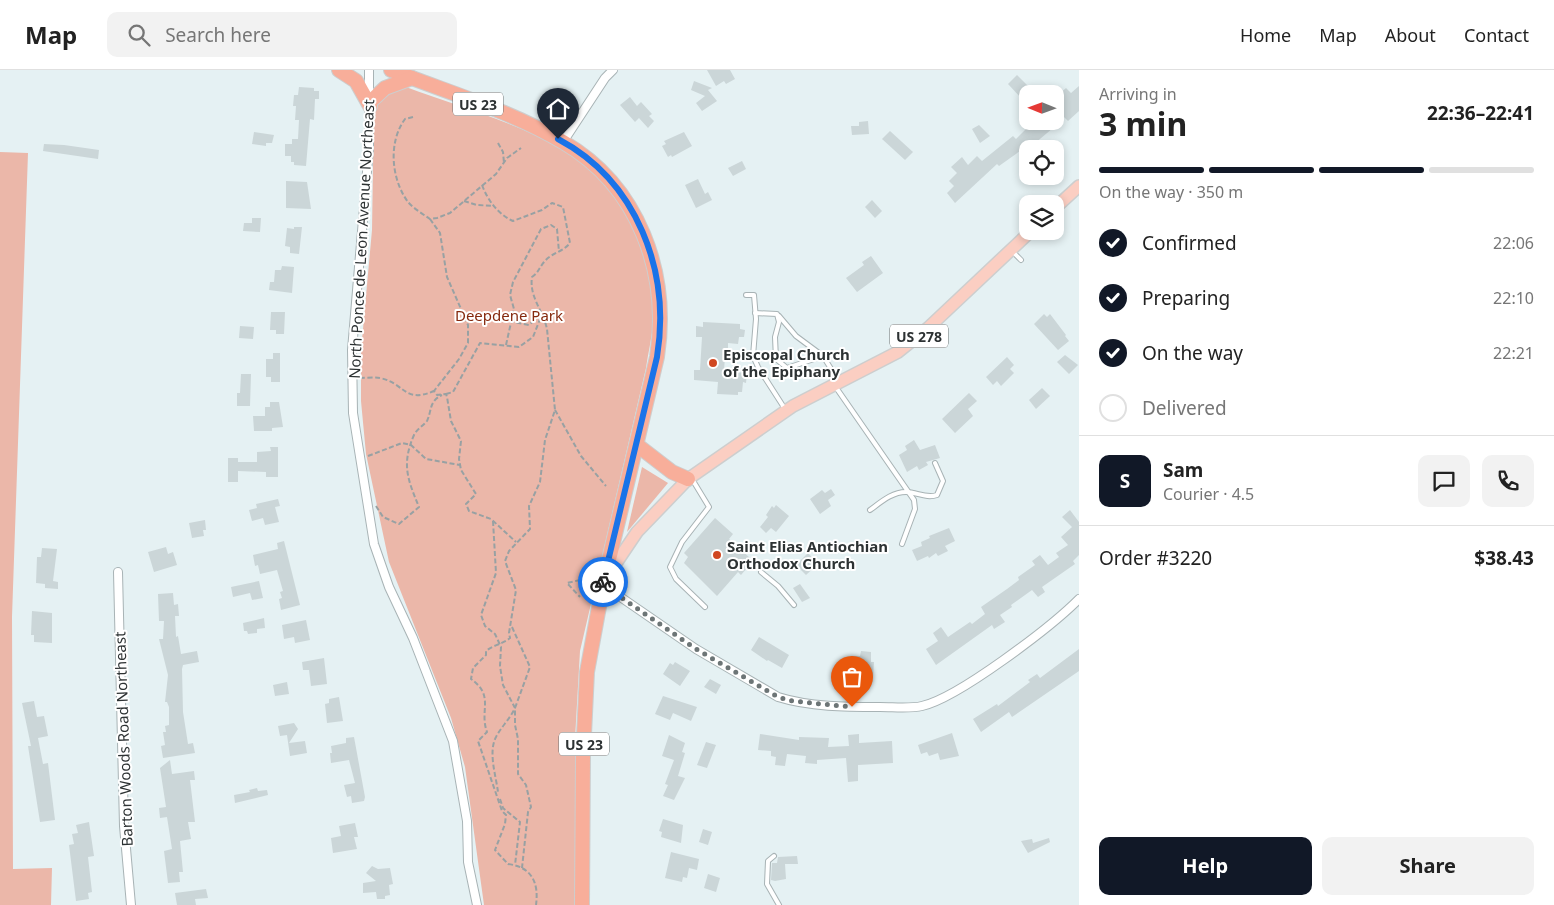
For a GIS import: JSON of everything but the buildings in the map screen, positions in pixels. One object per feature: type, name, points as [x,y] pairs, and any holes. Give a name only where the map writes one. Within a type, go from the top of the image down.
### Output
[{"type":"highway","points":[[339,70],[356,81],[370,104],[385,88],[410,75]]},
{"type":"highway","name":"US 23","points":[[392,70],[410,75],[516,119],[563,142],[596,166],[625,200],[642,228],[657,275],[661,307],[660,339],[637,445],[603,585],[588,672],[585,713],[582,905]]},
{"type":"highway","points":[[637,445],[672,472],[689,478]]},
{"type":"main road","points":[[1064,200],[1079,186]]},
{"type":"main road","name":"US 278","points":[[603,585],[616,561],[637,532],[689,478],[786,411],[836,383],[885,360],[904,347],[928,328],[1021,240]]},
{"type":"street","name":"North Ponce de Leon Avenue Northeast","points":[[369,70],[370,148],[352,350],[353,413],[374,544],[389,587],[413,638],[450,732],[467,821],[468,862],[477,905]]},
{"type":"street","points":[[563,142],[605,78],[614,70]]},
{"type":"street","name":"Barton Woods Road Northeast","points":[[118,572],[124,826],[131,905]]},
{"type":"street","points":[[603,585],[696,649],[778,697],[792,701],[834,706],[906,708],[934,703],[1006,657],[1066,612],[1079,599]]},
{"type":"lane","points":[[1011,250],[1021,260]]},
{"type":"lane","points":[[746,295],[754,295],[756,313],[754,356],[758,367],[786,411]]},
{"type":"lane","points":[[756,313],[777,314],[796,336],[824,356],[836,383],[914,500],[916,509],[902,544]]},
{"type":"lane","points":[[777,314],[779,322],[775,337],[776,359],[787,368],[824,356]]},
{"type":"lane","points":[[870,510],[890,496],[907,491],[932,497],[937,495],[943,481],[935,463]]},
{"type":"lane","points":[[689,478],[709,506],[682,542],[670,567],[676,579],[705,607]]},
{"type":"lane","points":[[761,572],[778,586],[794,605]]},
{"type":"lane","points":[[774,856],[768,861],[767,884],[779,905]]},
{"type":"path","points":[[352,378],[379,378],[398,385],[412,395],[424,397],[434,392],[459,359],[468,343],[466,318],[447,277],[440,233],[430,219],[408,202],[394,167],[396,137],[405,119],[413,117]]},
{"type":"path","points":[[498,143],[503,152],[504,163]]},
{"type":"path","points":[[430,219],[450,213],[521,148]]},
{"type":"path","points":[[482,185],[488,199],[494,206],[505,217],[513,221],[542,210],[552,203],[563,207],[570,243],[563,251],[544,261],[539,272],[532,277],[531,285],[535,304],[542,314],[546,329],[554,410],[545,440],[540,482],[529,506],[530,529],[516,542],[509,551],[505,561],[516,590],[512,625],[509,633],[510,638],[486,651],[486,655],[471,673],[471,679],[481,686],[486,702],[487,732],[478,741],[503,808],[520,822],[515,865]]},
{"type":"path","points":[[464,202],[494,206]]},
{"type":"path","points":[[506,345],[514,308],[510,295],[513,282],[540,229],[551,225],[557,229],[559,252]]},
{"type":"path","points":[[434,392],[437,395],[453,392],[480,343],[519,347],[530,340],[542,314]]},
{"type":"path","points":[[466,318],[478,315],[529,325],[542,314]]},
{"type":"path","points":[[376,505],[383,517],[399,524],[419,507],[406,474],[411,445],[419,428],[426,421],[433,401],[446,394]]},
{"type":"path","points":[[446,394],[451,420],[460,441],[460,466],[476,494],[466,504],[469,511],[493,522],[516,542]]},
{"type":"path","points":[[554,410],[581,456],[606,486]]},
{"type":"path","points":[[364,458],[402,443],[411,445],[426,459],[460,466]]},
{"type":"path","points":[[493,522],[496,573],[482,615],[485,626],[495,634],[499,644],[503,685],[515,708],[515,725],[518,739],[518,774],[528,791],[531,807],[528,812],[522,868]]},
{"type":"path","points":[[580,580],[567,583],[580,597]]},
{"type":"path","points":[[512,625],[530,667],[510,720],[495,738],[492,750],[500,805],[506,815],[506,824],[495,850],[508,864],[522,868],[535,879],[538,893],[536,905]]},
{"type":"green space","name":"Deepdene Park","points":[[406,87],[522,129],[569,153],[595,175],[621,206],[640,243],[647,262],[654,303],[652,334],[646,368],[580,651],[575,739],[575,905],[484,905],[465,767],[451,718],[389,562],[366,454],[361,401],[361,351],[372,230],[374,104],[378,97]]},
{"type":"green space","points":[[0,152],[28,153],[12,617],[13,869],[52,868],[51,905],[0,905]]},
{"type":"green space","points":[[642,467],[668,483],[627,532]]},
{"type":"way so far","points":[[603,582],[603,585],[696,649],[778,697],[792,701],[852,707]]},
{"type":"place","name":"Episcopal Church of the Epiphany","points":[[713,363]]},
{"type":"place","name":"Saint Elias Antiochian Orthodox Church","points":[[717,555]]},
{"type":"route","points":[[558,139],[586,157],[596,166],[625,200],[642,228],[652,256],[660,294],[661,320],[657,357],[603,582]]}]
